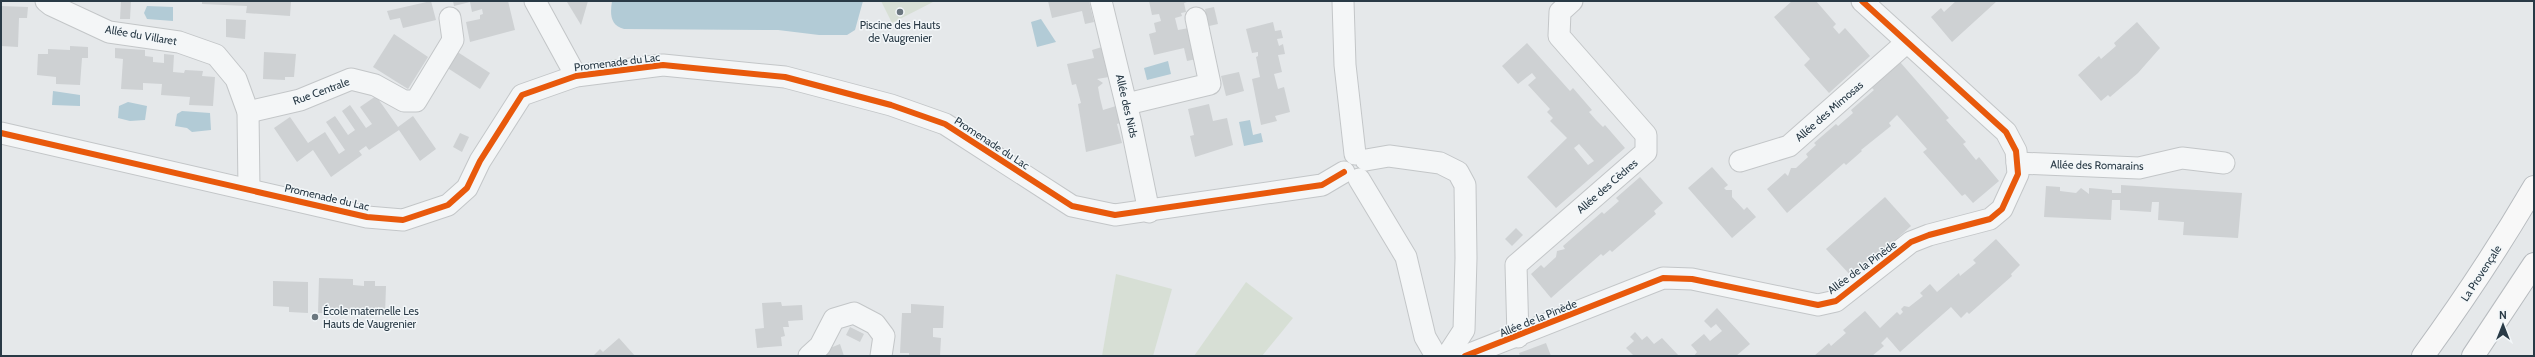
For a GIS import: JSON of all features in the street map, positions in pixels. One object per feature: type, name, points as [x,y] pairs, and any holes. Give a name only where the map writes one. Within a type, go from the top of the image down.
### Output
[{"type":"highway","name":"La Provençale","points":[[2423,356],[2471,288],[2534,187]]},
{"type":"highway","points":[[2473,356],[2534,264]]},
{"type":"street","name":"Allée du Villaret","points":[[46,1],[51,6],[109,32],[179,42],[216,55],[236,79],[248,112],[249,189]]},
{"type":"street","points":[[535,1],[576,76]]},
{"type":"street","name":"Allée des Nids","points":[[1101,1],[1126,104],[1149,212]]},
{"type":"street","points":[[1343,1],[1345,65],[1361,157]]},
{"type":"street","name":"Allée des Cèdres","points":[[1518,337],[1516,265],[1646,152],[1646,135],[1559,36],[1560,12],[1572,1]]},
{"type":"street","name":"Allée de la Pinède","points":[[1465,356],[1518,337],[1663,278],[1692,279],[1818,305],[1836,301],[1911,242],[1928,235],[1990,219],[2002,209],[2018,174],[2016,151],[2006,132],[1862,1]]},
{"type":"street","name":"Rue Centrale","points":[[248,112],[300,100],[351,79],[375,85],[404,101],[416,101],[453,40],[450,18]]},
{"type":"street","points":[[1126,104],[1210,84],[1196,18]]},
{"type":"street","name":"Allée des Mimosas","points":[[1740,161],[1789,146],[1907,42]]},
{"type":"street","name":"Promenade du Lac","points":[[1,133],[367,217],[403,220],[448,205],[467,188],[480,161],[522,95],[576,76],[662,65],[785,77],[891,105],[945,124],[1072,206],[1115,215],[1149,212],[1322,185],[1351,176]]},
{"type":"street","points":[[1436,356],[1424,337],[1406,257],[1381,214],[1351,176],[1345,160],[1361,157],[1389,156],[1440,164],[1458,172],[1465,185],[1466,258],[1464,330],[1447,356]]},
{"type":"street","name":"Allée des Romarains","points":[[2017,163],[2139,168],[2182,158],[2224,163]]},
{"type":"street","points":[[809,356],[820,346],[834,319],[854,313],[875,324],[884,336],[881,356]]},
{"type":"shaded area","name":"Piscine des Hauts de Vaugrenier","points":[[881,1],[935,1],[892,23]]},
{"type":"shaded area","points":[[1116,274],[1172,289],[1153,356],[1102,356]]},
{"type":"shaded area","points":[[1246,282],[1293,318],[1262,356],[1194,356]]},
{"type":"water","points":[[612,1],[863,1],[855,30],[847,35],[819,35],[778,30],[624,29],[616,25],[612,18]]},
{"type":"water","points":[[147,6],[173,7],[173,21],[147,19],[144,13]]},
{"type":"water","points":[[1041,19],[1056,42],[1037,47],[1031,22]]},
{"type":"water","points":[[1168,61],[1171,74],[1147,80],[1144,68]]},
{"type":"water","points":[[53,91],[80,95],[80,106],[52,105]]},
{"type":"water","points":[[128,102],[147,106],[145,120],[130,121],[118,118],[119,106]]},
{"type":"water","points":[[182,111],[210,113],[211,130],[192,132],[187,128],[175,126],[177,114]]},
{"type":"water","points":[[1250,120],[1253,135],[1261,133],[1263,142],[1244,146],[1239,122]]},
{"type":"building","points":[[121,1],[131,1],[130,19],[120,19]]},
{"type":"building","points":[[202,1],[291,1],[290,16],[246,13],[247,6],[202,4]]},
{"type":"building","points":[[431,1],[436,20],[403,28],[400,18],[390,20],[387,11]]},
{"type":"building","points":[[453,1],[508,1],[515,30],[470,42],[466,22],[480,19],[480,15],[483,14],[482,9],[472,12],[470,2],[454,6]]},
{"type":"building","points":[[588,1],[581,25],[567,2]]},
{"type":"building","points":[[1048,1],[1089,1],[1094,22],[1085,24],[1082,11],[1052,18]]},
{"type":"building","points":[[1149,1],[1190,1],[1184,3],[1186,12],[1181,13],[1182,16],[1175,18],[1178,30],[1189,28],[1196,59],[1187,61],[1184,48],[1154,55],[1149,34],[1156,32],[1154,23],[1161,21],[1159,14],[1152,15]]},
{"type":"building","points":[[1792,1],[1816,1],[1836,24],[1833,27],[1839,34],[1845,28],[1870,56],[1829,93],[1804,65],[1810,59],[1774,17]]},
{"type":"building","points":[[1956,1],[1997,1],[1952,42],[1931,17],[1941,8],[1944,12]]},
{"type":"building","points":[[1,6],[28,7],[27,18],[19,18],[18,47],[1,46]]},
{"type":"building","points":[[1214,7],[1218,24],[1209,26],[1205,9]]},
{"type":"building","points":[[226,19],[246,20],[245,39],[226,37]]},
{"type":"building","points":[[1273,22],[1275,31],[1281,30],[1283,38],[1277,39],[1279,46],[1283,44],[1285,54],[1278,55],[1282,72],[1274,74],[1278,89],[1284,87],[1290,112],[1275,116],[1277,121],[1261,125],[1252,79],[1260,77],[1256,57],[1258,56],[1258,52],[1252,53],[1246,29]]},
{"type":"building","points":[[2137,22],[2160,48],[2138,73],[2110,97],[2108,95],[2101,101],[2078,75],[2099,56],[2101,59],[2116,46],[2114,43]]},
{"type":"building","points":[[394,34],[428,57],[408,89],[373,67]]},
{"type":"building","points":[[1527,43],[1570,91],[1573,88],[1592,110],[1589,112],[1603,127],[1605,125],[1625,148],[1556,208],[1527,177],[1567,138],[1550,121],[1553,118],[1547,112],[1550,109],[1528,85],[1536,78],[1532,73],[1518,84],[1502,66]],"holes":[[[1579,144],[1594,161],[1588,165],[1574,148]]]},
{"type":"building","points":[[70,46],[88,47],[88,58],[82,58],[80,85],[56,84],[56,77],[37,75],[38,54],[48,54],[48,49],[70,50]]},
{"type":"building","points":[[1102,47],[1109,77],[1097,79],[1103,83],[1098,87],[1100,98],[1103,110],[1116,106],[1120,123],[1117,124],[1122,143],[1086,152],[1078,104],[1081,103],[1076,84],[1072,85],[1067,64],[1094,58],[1092,50]]},
{"type":"building","points":[[115,48],[145,50],[145,56],[153,57],[153,62],[164,63],[164,54],[174,55],[173,72],[184,73],[185,70],[203,71],[202,76],[215,77],[213,106],[189,105],[190,97],[161,95],[162,84],[143,83],[143,90],[121,89],[123,59],[115,58]]},
{"type":"building","points":[[456,51],[490,73],[480,89],[446,67]]},
{"type":"building","points":[[264,52],[296,54],[294,77],[285,77],[285,80],[263,79]]},
{"type":"building","points":[[1900,62],[1949,118],[1946,120],[1966,142],[1963,144],[1976,160],[1979,157],[1999,181],[1973,203],[1965,194],[1962,196],[1923,152],[1927,149],[1897,115],[1889,123],[1891,126],[1861,150],[1862,151],[1846,165],[1844,163],[1787,213],[1767,189],[1785,173],[1788,176],[1791,168],[1796,168],[1808,157],[1806,154],[1816,145],[1814,143],[1836,124],[1838,126],[1853,113],[1851,110],[1874,90],[1871,87]]},
{"type":"building","points":[[1239,72],[1244,91],[1226,96],[1221,76]]},
{"type":"building","points":[[376,96],[398,127],[413,116],[436,149],[420,161],[399,130],[369,150],[366,146],[359,151],[362,155],[331,177],[313,150],[297,162],[274,128],[290,117],[308,143],[325,132],[339,154],[345,150],[326,122],[335,116],[348,135],[355,130],[342,111],[350,105],[366,128],[372,124],[360,107]]},
{"type":"building","points":[[1209,104],[1213,121],[1227,118],[1233,145],[1195,157],[1190,136],[1194,135],[1188,109]]},
{"type":"building","points":[[460,133],[469,137],[462,152],[453,147]]},
{"type":"building","points":[[1712,167],[1728,185],[1724,188],[1726,190],[1732,190],[1732,197],[1744,210],[1747,207],[1756,217],[1732,238],[1688,188]]},
{"type":"building","points":[[1640,177],[1663,203],[1654,211],[1656,214],[1612,252],[1610,250],[1603,256],[1601,254],[1551,298],[1531,274],[1541,265],[1544,268],[1556,257],[1557,251],[1565,249],[1563,246],[1602,212],[1604,214],[1619,201],[1616,198]]},
{"type":"building","points":[[2121,185],[2242,193],[2238,238],[2183,235],[2184,222],[2158,220],[2159,202],[2152,202],[2151,212],[2120,210],[2120,200],[2112,200],[2111,220],[2044,217],[2046,186],[2060,187],[2060,191],[2076,193],[2081,188],[2089,194],[2089,188],[2112,190],[2112,193],[2121,193]]},
{"type":"building","points":[[1885,197],[1911,226],[1853,278],[1826,249]]},
{"type":"building","points":[[1516,228],[1523,235],[1512,246],[1505,239]]},
{"type":"building","points":[[1996,239],[2020,265],[2011,274],[2012,276],[1969,314],[1967,312],[1961,318],[1951,307],[1900,352],[1887,337],[1881,343],[1884,346],[1872,356],[1814,356],[1829,343],[1831,346],[1846,333],[1843,330],[1865,311],[1880,328],[1897,312],[1900,315],[1903,312],[1901,309],[1904,306],[1909,307],[1923,296],[1920,293],[1930,284],[1937,292],[1959,273],[1960,276],[1976,263],[1973,260]]},
{"type":"building","points":[[319,278],[353,279],[353,285],[364,286],[364,281],[375,281],[375,286],[386,286],[385,315],[318,313]]},
{"type":"building","points":[[273,281],[308,282],[308,313],[289,312],[289,307],[273,306]]},
{"type":"building","points":[[781,302],[782,306],[802,305],[803,320],[788,321],[789,327],[783,327],[785,336],[781,337],[782,346],[757,348],[755,329],[764,328],[762,303]]},
{"type":"building","points":[[911,304],[944,306],[943,328],[933,328],[933,337],[941,338],[940,356],[909,356],[909,353],[900,353],[902,313],[911,313]]},
{"type":"building","points":[[1717,308],[1750,344],[1736,356],[1694,356],[1697,352],[1691,345],[1704,334],[1710,341],[1722,331],[1716,324],[1711,328],[1704,321]]},
{"type":"building","points":[[850,327],[864,334],[860,342],[846,335]]},
{"type":"building","points":[[1635,332],[1642,340],[1647,336],[1654,344],[1662,338],[1679,356],[1634,356],[1626,348],[1634,341],[1630,337]]},
{"type":"building","points":[[619,338],[635,356],[594,355],[600,349],[603,352]]},
{"type":"building","points":[[1546,343],[1551,356],[1520,356],[1519,353]]},
{"type":"building","points":[[840,344],[844,356],[822,356],[820,352]]},
{"type":"cycle path","points":[[1465,356],[1663,278],[1692,279],[1818,305],[1836,301],[1911,242],[1929,235],[1990,219],[2002,209],[2018,174],[2016,151],[2006,132],[1862,1]]},
{"type":"cycle path","points":[[1,133],[367,217],[403,220],[448,205],[467,188],[480,161],[522,95],[576,76],[663,65],[785,77],[891,105],[945,124],[1072,206],[1115,215],[1322,185],[1344,172]]},
{"type":"place","name":"Piscine des Hauts de Vaugrenier","points":[[900,12]]},
{"type":"place","name":"École maternelle Les Hauts de Vaugrenier","points":[[315,317]]}]
